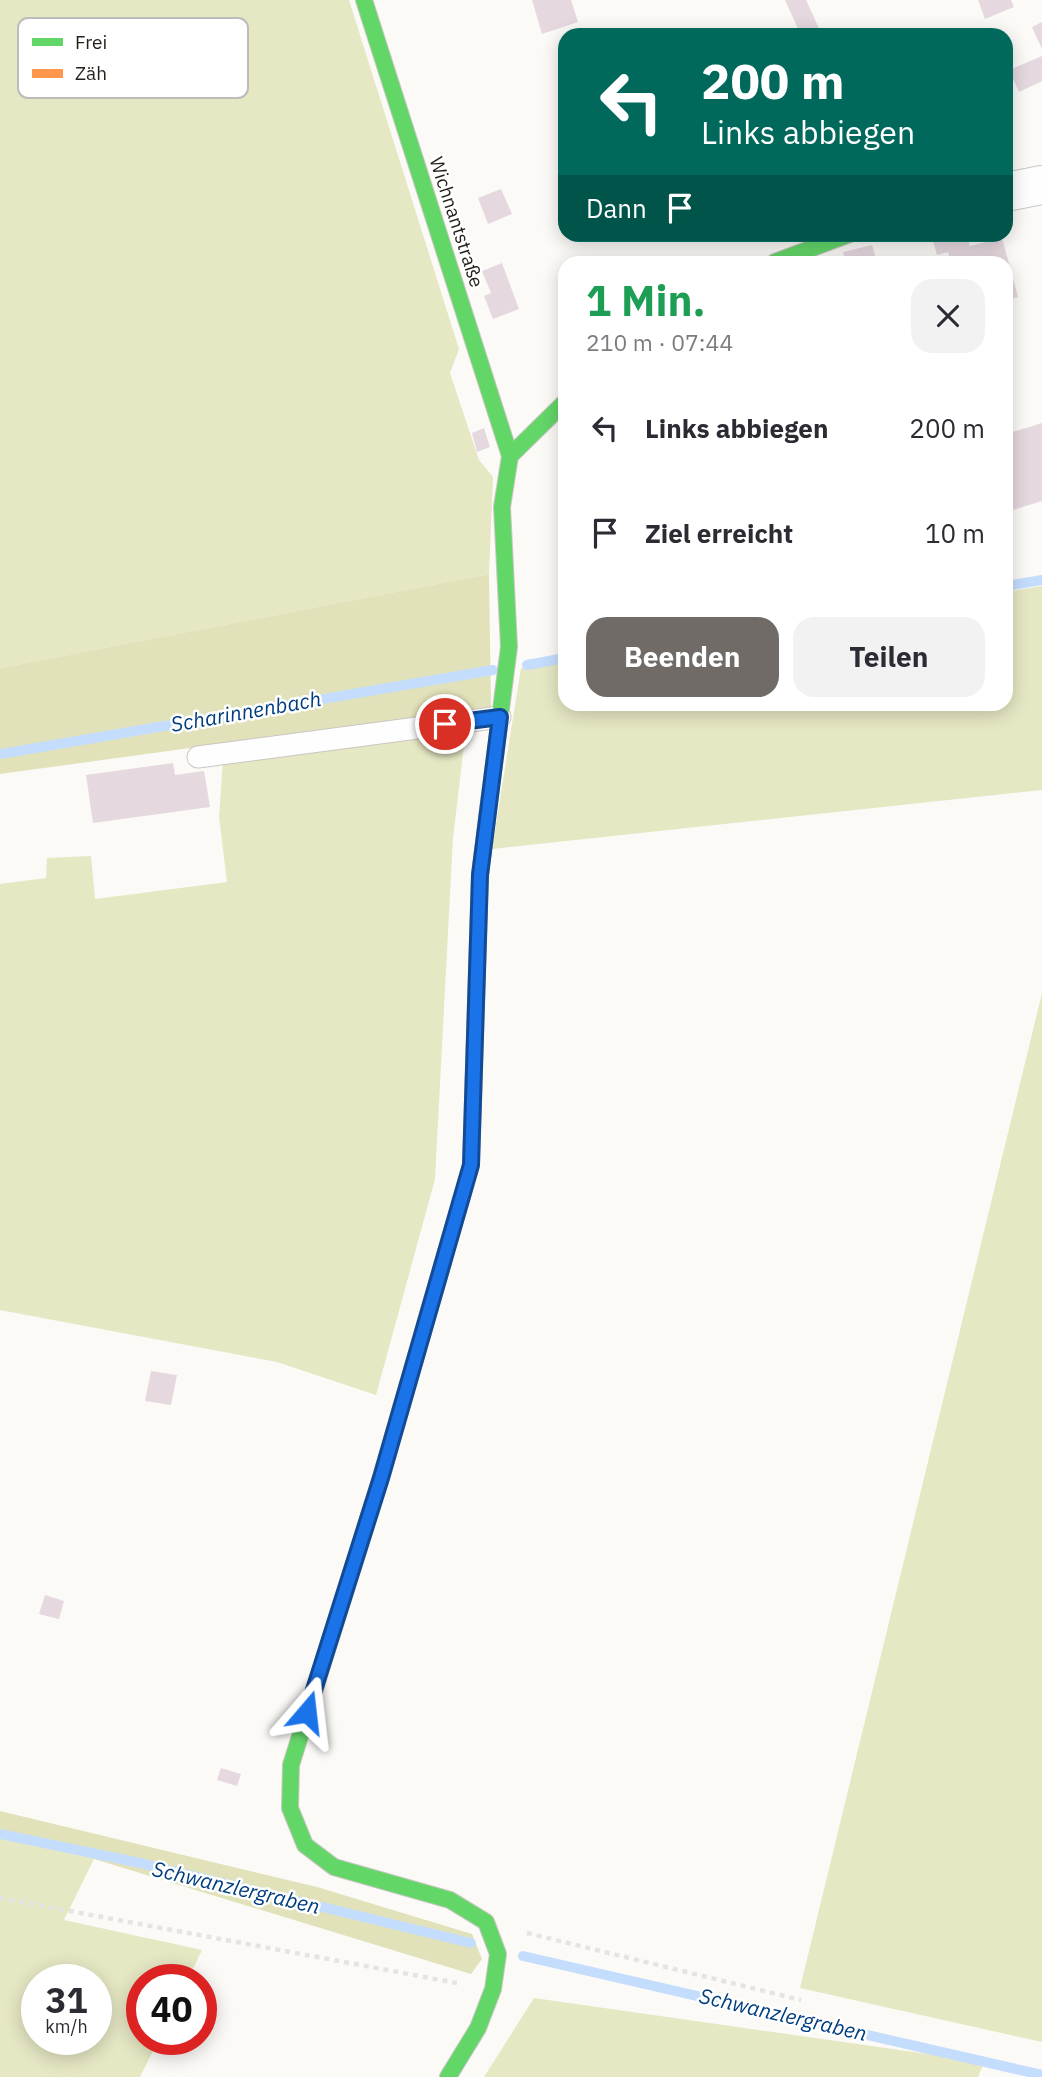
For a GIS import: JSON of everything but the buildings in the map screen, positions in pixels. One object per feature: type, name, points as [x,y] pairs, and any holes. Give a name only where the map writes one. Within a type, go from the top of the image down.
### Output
[{"type":"street","name":"Wichnantstraße","points":[[364,0],[510,456]]},
{"type":"street","points":[[1013,191],[1042,185]]},
{"type":"street","points":[[791,256],[829,242]]},
{"type":"street","points":[[448,2077],[478,2028],[493,1989],[498,1954],[486,1922],[450,1900],[334,1867],[305,1845],[290,1808],[291,1765],[381,1478],[471,1165],[480,875],[509,647],[502,507],[510,456],[558,409]]},
{"type":"lane","points":[[198,757],[500,717]]},
{"type":"path","points":[[0,1898],[493,1989]]},
{"type":"path","points":[[486,1922],[801,2000]]},
{"type":"green space","points":[[0,0],[349,0],[459,349],[450,373],[479,460],[493,477],[489,574],[0,668]]},
{"type":"green space","points":[[489,574],[491,707],[0,774],[0,668]]},
{"type":"green space","points":[[1042,586],[1042,790],[492,849],[521,668],[558,662],[558,711],[1013,711],[1013,591]]},
{"type":"green space","points":[[466,728],[453,838],[435,1179],[376,1395],[277,1362],[0,1310],[0,884],[46,878],[47,858],[91,856],[95,899],[227,882],[219,817],[223,760]]},
{"type":"green space","points":[[1042,993],[1042,2042],[800,1988]]},
{"type":"green space","points":[[0,1811],[317,1887],[472,1934],[482,1959],[471,1974],[94,1859],[0,1838]]},
{"type":"green space","points":[[0,1838],[94,1859],[64,1920],[202,1950],[195,1964],[126,1964],[126,2055],[151,2055],[140,2077],[0,2077]]},
{"type":"green space","points":[[534,1998],[984,2062],[978,2077],[484,2077]]},
{"type":"waterway","name":"Scharinnenbach","points":[[1013,585],[1042,580]]},
{"type":"waterway","name":"Scharinnenbach","points":[[527,665],[558,659]]},
{"type":"waterway","name":"Scharinnenbach","points":[[0,754],[493,670]]},
{"type":"waterway","name":"Schwanzlergraben","points":[[0,1834],[140,1863],[471,1943]]},
{"type":"waterway","name":"Schwanzlergraben","points":[[523,1956],[1042,2075]]},
{"type":"traffic: fast","points":[[364,0],[510,456]]},
{"type":"traffic: fast","points":[[791,256],[829,242]]},
{"type":"traffic: fast","points":[[487,818],[509,647],[502,507],[510,456],[558,409]]},
{"type":"traffic: fast","points":[[435,1290],[381,1477],[291,1765],[290,1808],[305,1845],[334,1867],[450,1900],[486,1922],[498,1954],[493,1989],[478,2028],[448,2077]]},
{"type":"traffic: slow","points":[[435,1290],[471,1165],[480,875],[487,818]]},
{"type":"route","points":[[307,1712],[381,1478],[471,1165],[480,875],[500,717],[445,724]]}]
